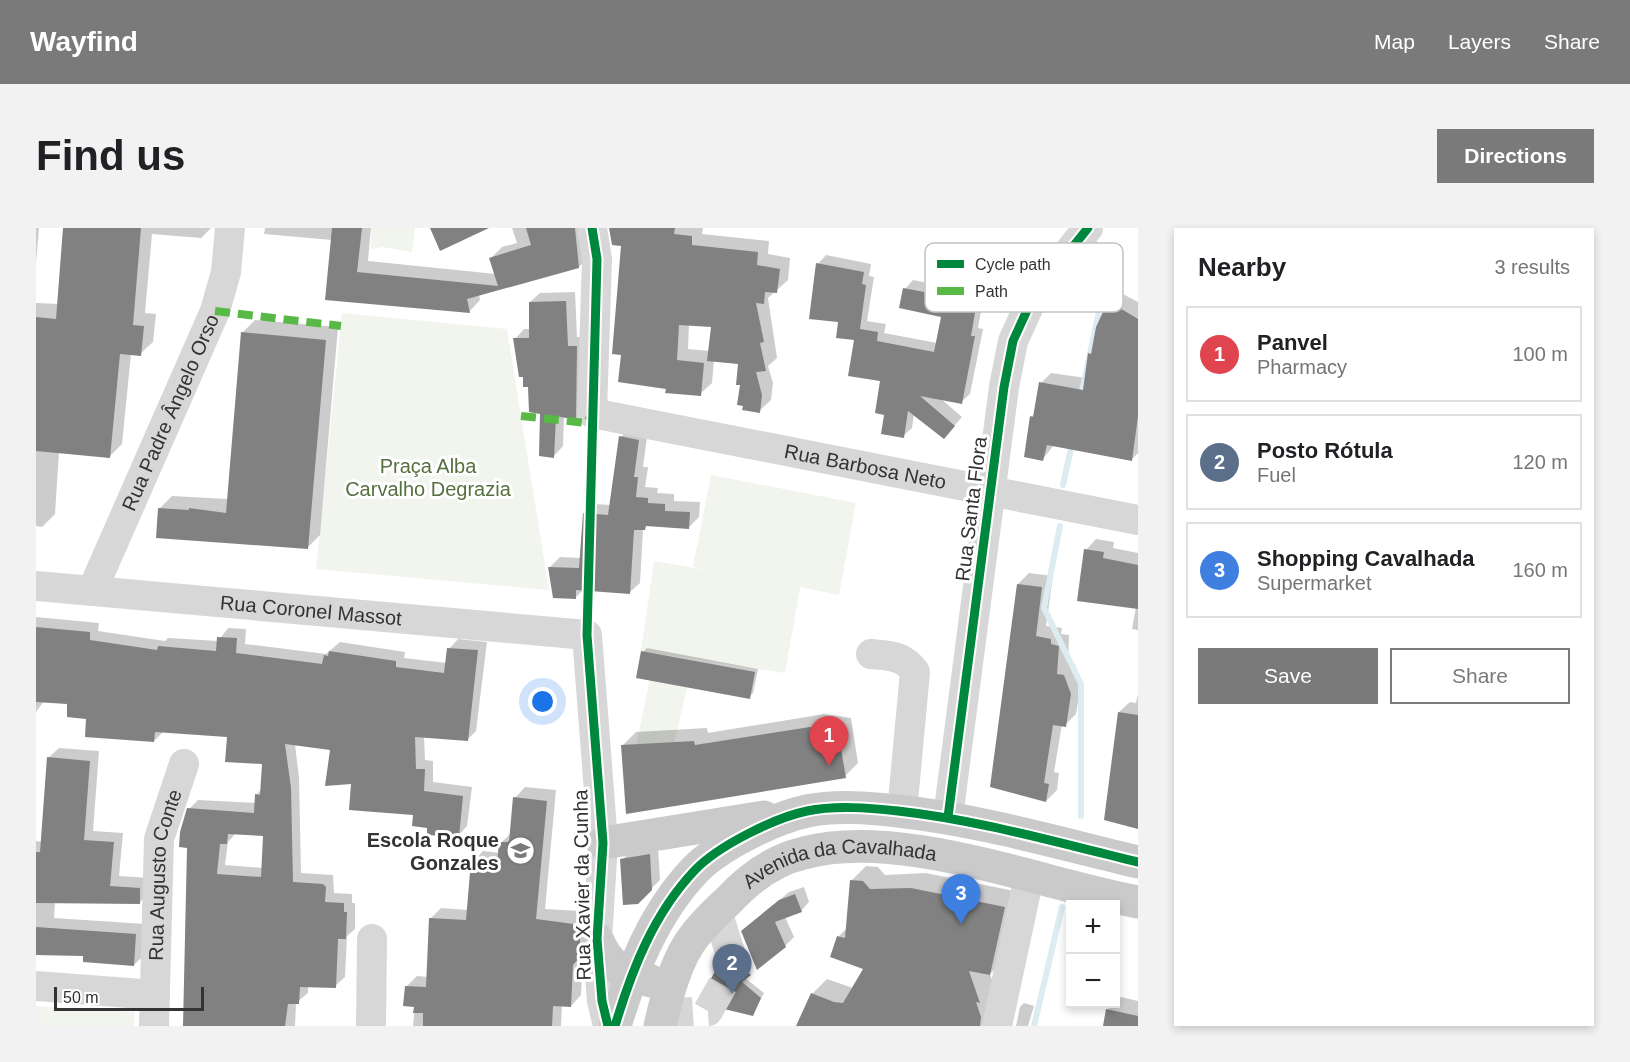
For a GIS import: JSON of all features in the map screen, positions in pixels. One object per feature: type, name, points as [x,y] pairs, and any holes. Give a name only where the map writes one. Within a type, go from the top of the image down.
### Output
[{"type":"main road","points":[[603,843],[807,811],[865,807],[948,817],[1138,862]]},
{"type":"main road","points":[[615,1026],[631,975],[652,929],[670,900],[696,869],[721,848],[760,828],[807,811]]},
{"type":"main road","points":[[832,847],[867,838],[926,837],[944,827],[948,817]]},
{"type":"main road","name":"Avenida da Cavalhada","points":[[660,1026],[670,987],[690,942],[744,884],[773,865],[802,853],[832,847],[896,849],[954,859],[1138,902]]},
{"type":"main road","points":[[597,939],[611,964],[631,975],[670,987]]},
{"type":"street","name":"Rua Padre Ângelo Orso","points":[[92,591],[215,311],[226,272],[230,228]]},
{"type":"street","name":"Rua Barbosa Neto","points":[[592,228],[597,259],[592,413],[1138,520]]},
{"type":"street","name":"Rua Santa Flora","points":[[948,817],[1004,387],[1013,341],[1026,312]]},
{"type":"street","name":"Rua Coronel Massot","points":[[36,586],[587,635]]},
{"type":"street","name":"Rua Xavier da Cunha","points":[[587,635],[603,843],[597,939],[602,1001],[608,1026]]},
{"type":"street","points":[[871,654],[899,656],[908,662],[915,672],[902,812]]},
{"type":"street","name":"Rua Augusto Conte","points":[[154,1026],[159,839],[184,764]]},
{"type":"street","points":[[997,1026],[1029,877]]},
{"type":"street","points":[[717,911],[734,965]]},
{"type":"street","points":[[371,1026],[372,939]]},
{"type":"street","points":[[36,986],[155,995]]},
{"type":"green space","points":[[371,228],[415,228],[412,252],[382,247],[371,249]]},
{"type":"green space","name":"Praça Alba Carvalho Degrazia","points":[[342,313],[507,329],[549,590],[316,569]]},
{"type":"green space","points":[[711,475],[856,503],[839,595],[800,587],[785,673],[641,651],[654,561],[719,572],[693,567]]},
{"type":"green space","points":[[650,679],[687,687],[672,753],[636,745]]},
{"type":"green space","points":[[36,1006],[135,1012],[134,1026],[36,1026]]},
{"type":"building","points":[[63,228],[141,228],[133,325],[144,326],[141,356],[120,354],[110,458],[36,451],[36,317],[56,319]]},
{"type":"building","points":[[332,228],[362,228],[357,272],[498,286],[489,258],[531,245],[526,228],[575,228],[579,268],[467,299],[470,313],[325,300]]},
{"type":"building","points":[[430,228],[489,228],[440,251]]},
{"type":"building","points":[[609,228],[675,228],[674,234],[692,236],[692,245],[758,252],[757,265],[780,269],[777,293],[765,292],[764,304],[756,303],[764,342],[760,343],[766,371],[756,372],[762,395],[760,413],[742,410],[743,406],[737,405],[740,385],[736,385],[738,364],[707,361],[711,327],[679,325],[677,360],[704,363],[701,396],[665,393],[666,389],[618,382],[621,355],[612,354],[621,246],[612,245]]},
{"type":"building","points":[[816,263],[864,272],[862,284],[866,285],[860,329],[878,332],[877,341],[934,352],[941,317],[899,308],[903,288],[925,292],[925,312],[975,312],[971,336],[975,336],[962,404],[920,396],[955,426],[944,439],[908,411],[904,438],[881,434],[884,415],[875,413],[880,381],[848,376],[854,340],[836,338],[838,322],[809,319]]},
{"type":"building","points":[[566,301],[568,346],[577,346],[576,420],[556,416],[554,458],[539,456],[540,414],[529,412],[528,387],[523,387],[523,377],[519,377],[513,338],[529,338],[529,302]]},
{"type":"building","points":[[1123,310],[1138,319],[1138,416],[1132,461],[1047,445],[1043,461],[1024,457],[1030,416],[1033,417],[1039,382],[1083,390],[1088,353],[1091,354],[1096,327],[1103,312],[1123,312]]},
{"type":"building","points":[[241,332],[326,340],[308,549],[156,538],[158,508],[189,510],[189,508],[226,513]]},
{"type":"building","points":[[619,436],[639,440],[634,477],[638,477],[636,497],[648,498],[648,503],[665,504],[665,511],[690,512],[689,529],[646,526],[645,530],[634,530],[630,594],[576,590],[576,599],[553,598],[548,567],[579,568],[583,513],[608,515]]},
{"type":"building","points":[[1084,549],[1104,552],[1103,558],[1138,565],[1138,609],[1077,601]]},
{"type":"building","points":[[1017,584],[1042,587],[1036,636],[1051,639],[1051,644],[1059,646],[1057,674],[1064,675],[1071,694],[1066,727],[1053,725],[1044,783],[1049,784],[1046,802],[990,787]]},
{"type":"building","points":[[36,627],[90,632],[90,640],[157,650],[158,646],[216,651],[217,637],[237,638],[236,653],[322,664],[324,655],[328,656],[329,651],[396,661],[396,667],[444,673],[447,648],[478,650],[468,741],[415,737],[416,769],[425,769],[424,791],[463,796],[459,837],[427,835],[427,828],[412,826],[413,815],[349,810],[351,784],[325,786],[330,750],[285,744],[291,788],[293,882],[323,884],[326,887],[325,902],[344,903],[344,912],[347,912],[346,939],[338,939],[336,988],[300,987],[299,1004],[288,1004],[285,1026],[183,1026],[187,848],[179,847],[180,832],[187,808],[254,813],[255,794],[260,795],[262,764],[225,762],[227,737],[155,732],[154,742],[85,737],[86,719],[67,717],[67,704],[36,702]],"holes":[[[228,834],[263,836],[261,877],[217,874],[220,844],[227,844]]]},
{"type":"building","points":[[641,651],[755,672],[750,699],[636,678]]},
{"type":"building","points":[[1118,712],[1138,715],[1138,829],[1104,820]]},
{"type":"building","points":[[810,727],[838,731],[846,778],[626,814],[621,745],[694,741],[695,745]]},
{"type":"building","points":[[47,757],[90,761],[84,840],[114,842],[110,886],[140,888],[140,904],[36,903],[36,852],[40,852]]},
{"type":"building","points":[[513,797],[547,801],[536,919],[581,925],[579,958],[573,965],[571,1007],[553,1006],[552,1026],[423,1026],[423,1013],[413,1013],[414,1007],[403,1006],[405,986],[426,987],[429,918],[466,920],[471,861],[497,864],[499,842],[509,842]]},
{"type":"building","points":[[650,854],[652,890],[638,904],[623,905],[620,859]]},
{"type":"building","points":[[850,880],[863,881],[870,889],[911,888],[1005,907],[990,975],[969,971],[980,1003],[976,1002],[981,1017],[980,1026],[796,1026],[811,993],[843,1003],[863,969],[830,957],[837,936],[845,938]]},
{"type":"building","points":[[795,894],[802,912],[775,922],[786,947],[757,970],[741,931],[779,900]]},
{"type":"building","points":[[36,927],[136,934],[134,966],[83,962],[83,956],[36,955]]},
{"type":"building","points":[[717,968],[722,977],[731,982],[740,981],[749,973],[751,975],[742,982],[761,998],[753,1016],[724,1009],[720,1017],[696,1004]]},
{"type":"building","points":[[1106,1009],[1138,1016],[1138,1026],[1103,1026]]},
{"type":"waterway","points":[[1092,238],[1095,243]]},
{"type":"waterway","points":[[1081,396],[1099,312]]},
{"type":"waterway","points":[[1063,485],[1072,444]]},
{"type":"waterway","points":[[1060,526],[1044,608],[1081,684],[1081,816]]},
{"type":"waterway","points":[[1034,1026],[1062,907]]},
{"type":"tunnel","points":[[663,1014],[708,1011],[734,965]]},
{"type":"marked path","points":[[215,311],[341,326]]},
{"type":"marked path","points":[[521,416],[587,423],[591,415]]},
{"type":"cycle path","points":[[592,228],[597,259],[587,635],[603,843],[597,939],[602,1001],[608,1026]]},
{"type":"cycle path","points":[[1076,243],[1088,228]]},
{"type":"cycle path","points":[[948,817],[1004,387],[1013,341],[1026,312]]},
{"type":"cycle path","points":[[615,1026],[646,943],[656,923],[680,887],[705,861],[732,843],[763,826],[794,815],[818,809],[841,808],[876,809],[928,815],[1018,833],[1138,862]]},
{"type":"place","name":"Panvel","points":[[829,766]]},
{"type":"place","name":"Escola Roque Gonzales","points":[[520,851]]},
{"type":"place","name":"Shopping Cavalhada","points":[[961,924]]},
{"type":"place","name":"Posto Rótula","points":[[732,994]]}]
